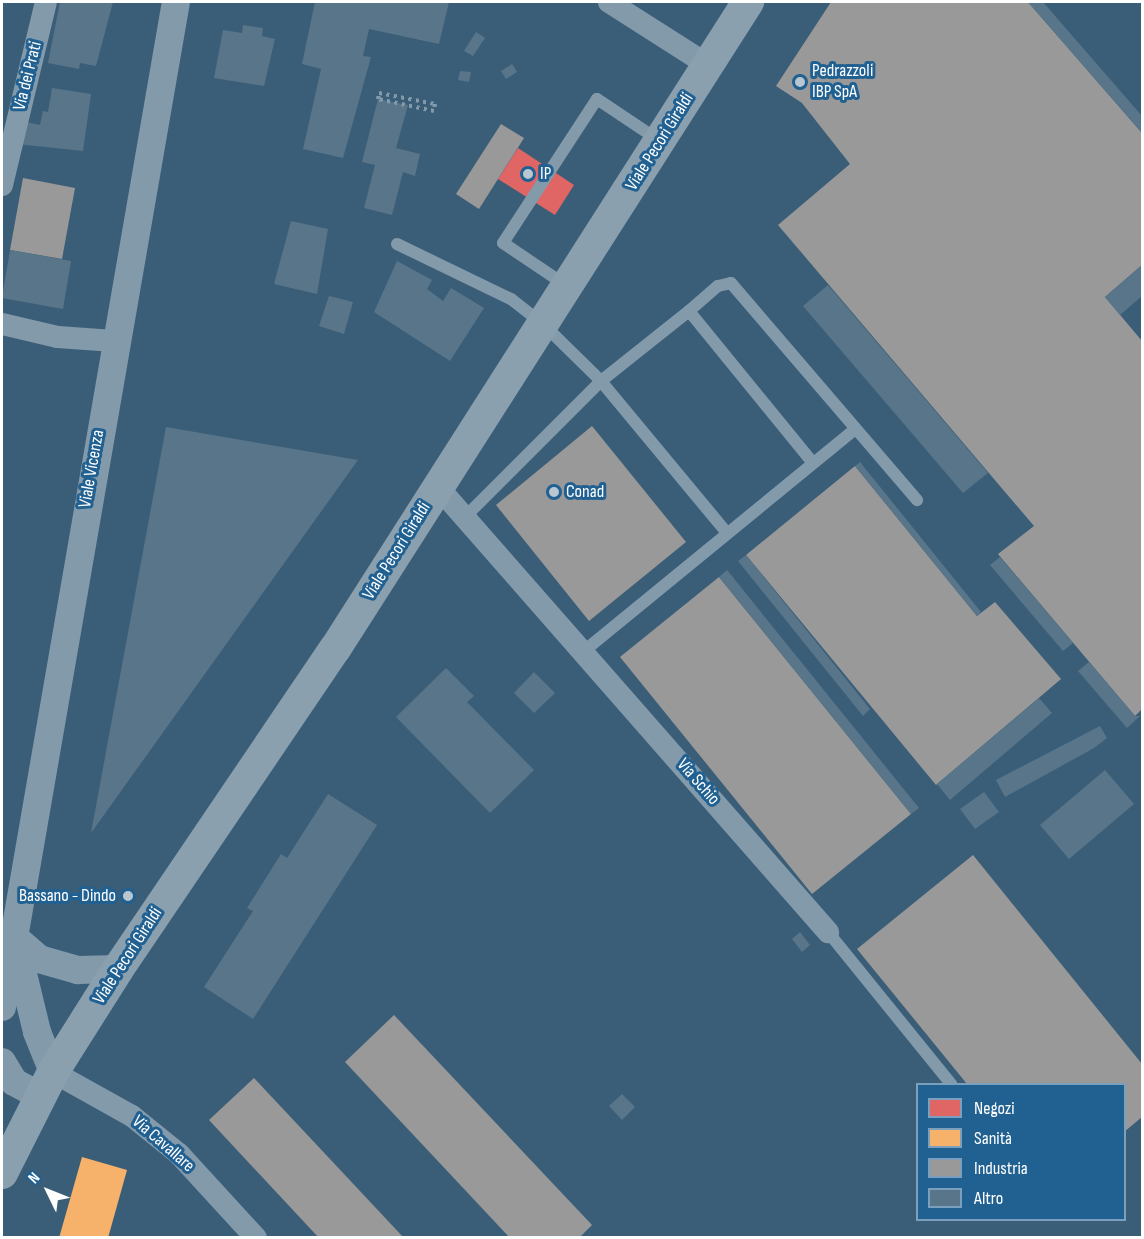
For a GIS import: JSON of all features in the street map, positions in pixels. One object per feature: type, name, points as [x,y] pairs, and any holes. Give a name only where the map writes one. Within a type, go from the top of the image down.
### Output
[{"type":"main road","name":"Viale Pecori Giraldi","points":[[47,1084],[118,969],[335,649],[748,2]]},
{"type":"main road","points":[[2,1173],[47,1084]]},
{"type":"street","name":"Via dei Prati","points":[[2,184],[45,2]]},
{"type":"street","name":"Viale Vicenza","points":[[2,1007],[8,936],[176,2]]},
{"type":"street","points":[[609,2],[708,65]]},
{"type":"street","points":[[2,324],[58,337],[114,341]]},
{"type":"street","name":"Via Schio","points":[[438,487],[466,516],[828,932]]},
{"type":"street","points":[[8,936],[39,959],[78,970],[118,969]]},
{"type":"street","points":[[2,1062],[14,1082],[47,1084],[37,1032],[8,936]]},
{"type":"street","name":"Via Cavallare","points":[[47,1084],[132,1116],[171,1148],[256,1238]]},
{"type":"lane","points":[[567,286],[503,243],[597,99],[661,141]]},
{"type":"lane","points":[[397,244],[511,299],[543,324],[601,381],[727,533]]},
{"type":"lane","points":[[466,516],[601,381],[718,286],[731,283],[917,500]]},
{"type":"lane","points":[[689,311],[813,464]]},
{"type":"lane","points":[[584,651],[855,429]]},
{"type":"lane","name":"Via Schio","points":[[828,932],[950,1083]]},
{"type":"path","points":[[379,93],[435,104],[434,111],[378,99],[379,93]]},
{"type":"building: Negozi","points":[[518,148],[574,185],[555,215],[498,179]]},
{"type":"building: Sanità","points":[[82,1157],[127,1170],[108,1238],[59,1238]]},
{"type":"building: Industria","points":[[831,2],[1028,2],[1142,133],[1142,265],[1105,297],[1142,341],[1142,709],[1135,716],[998,554],[1034,526],[778,225],[850,164],[802,103],[776,86]]},
{"type":"building: Industria","points":[[501,124],[524,138],[479,209],[456,194]]},
{"type":"building: Industria","points":[[23,178],[75,188],[62,259],[10,250]]},
{"type":"building: Industria","points":[[592,426],[686,542],[589,621],[496,505]]},
{"type":"building: Industria","points":[[855,466],[977,616],[995,602],[1061,679],[936,785],[746,555]]},
{"type":"building: Industria","points":[[719,577],[911,814],[812,894],[620,657]]},
{"type":"building: Industria","points":[[973,855],[1142,1064],[1142,1117],[1126,1130],[1126,1083],[966,1083],[857,949]]},
{"type":"building: Industria","points":[[394,1015],[592,1225],[579,1238],[510,1238],[345,1062]]},
{"type":"building: Industria","points":[[254,1078],[404,1238],[319,1238],[209,1120]]},
{"type":"building: Altro","points":[[60,2],[113,2],[96,66],[80,63],[79,69],[48,63]]},
{"type":"building: Altro","points":[[315,2],[449,2],[439,44],[369,29],[363,56],[371,57],[343,158],[303,149],[321,69],[302,64]]},
{"type":"building: Altro","points":[[1028,2],[1043,2],[1142,116],[1142,133]]},
{"type":"building: Altro","points":[[243,25],[263,28],[262,36],[275,39],[264,86],[214,78],[223,30],[242,33]]},
{"type":"building: Altro","points":[[476,32],[485,38],[473,56],[464,51]]},
{"type":"building: Altro","points":[[512,64],[517,72],[506,79],[501,71]]},
{"type":"building: Altro","points":[[460,71],[471,72],[469,82],[458,80]]},
{"type":"building: Altro","points":[[52,88],[91,94],[83,151],[17,144],[21,121],[40,125],[43,111],[48,112]]},
{"type":"building: Altro","points":[[378,99],[408,105],[396,148],[420,154],[415,176],[403,172],[392,215],[364,208],[375,165],[362,162]]},
{"type":"building: Altro","points":[[291,221],[328,229],[317,294],[274,284]]},
{"type":"building: Altro","points":[[10,250],[71,261],[63,309],[2,298]]},
{"type":"building: Altro","points":[[397,261],[432,280],[427,289],[443,301],[451,288],[484,308],[450,361],[374,312]]},
{"type":"building: Altro","points":[[1142,265],[1142,296],[1120,315],[1105,297]]},
{"type":"building: Altro","points":[[828,285],[988,473],[963,493],[803,306]]},
{"type":"building: Altro","points":[[329,296],[353,302],[344,334],[319,326]]},
{"type":"building: Altro","points":[[166,427],[358,460],[91,833]]},
{"type":"building: Altro","points":[[860,462],[981,612],[977,616],[855,466]]},
{"type":"building: Altro","points":[[746,555],[870,709],[863,716],[738,561]]},
{"type":"building: Altro","points":[[1000,557],[1073,643],[1063,651],[990,565]]},
{"type":"building: Altro","points":[[727,570],[919,808],[911,814],[719,577]]},
{"type":"building: Altro","points":[[1089,662],[1135,716],[1140,716],[1127,728],[1078,671]]},
{"type":"building: Altro","points":[[446,668],[474,696],[467,702],[534,770],[490,813],[396,717]]},
{"type":"building: Altro","points":[[534,672],[555,693],[534,713],[514,693]]},
{"type":"building: Altro","points":[[1039,698],[1052,713],[950,800],[937,784]]},
{"type":"building: Altro","points":[[1100,726],[1107,738],[1094,748],[1005,797],[996,780]]},
{"type":"building: Altro","points":[[1105,770],[1134,804],[1069,859],[1040,825]]},
{"type":"building: Altro","points":[[984,792],[999,812],[975,829],[960,809]]},
{"type":"building: Altro","points":[[328,794],[377,825],[253,1019],[204,987],[253,911],[247,908],[281,854],[287,858]]},
{"type":"building: Altro","points":[[800,932],[810,945],[802,952],[792,939]]},
{"type":"building: Altro","points":[[622,1094],[635,1107],[622,1120],[609,1106]]},
{"type":"place","name":"Pedrazzoli IBP SpA","points":[[800,82]]},
{"type":"place","name":"IP","points":[[528,174]]},
{"type":"place","name":"Conad","points":[[554,492]]},
{"type":"place","name":"Bassano - Dindo","points":[[128,896]]}]
